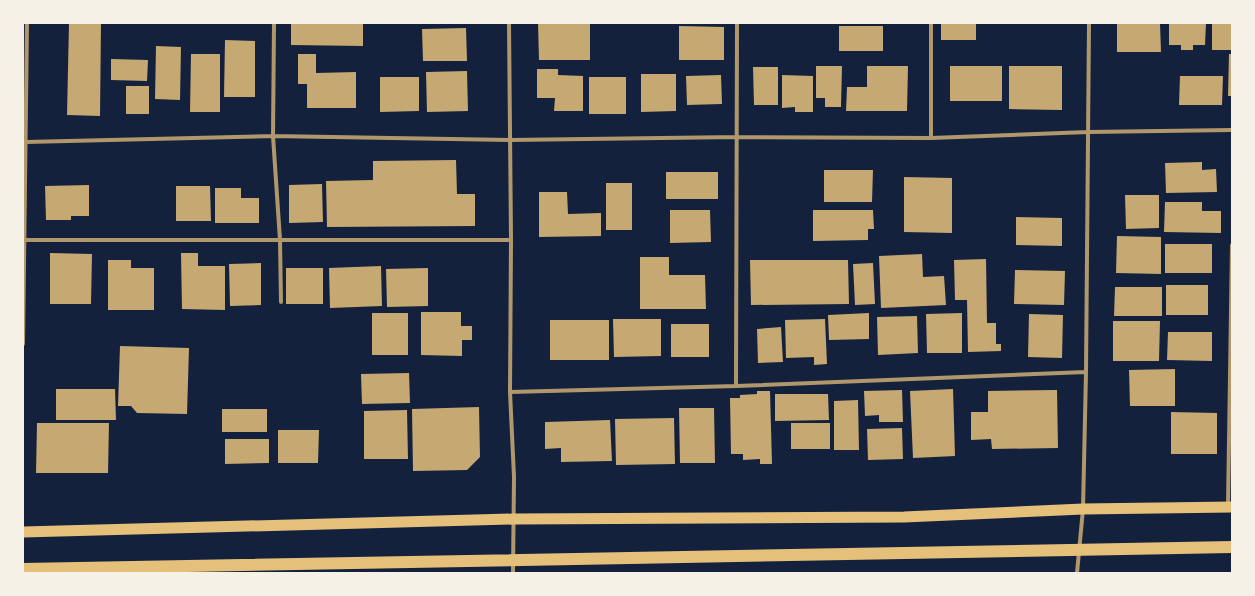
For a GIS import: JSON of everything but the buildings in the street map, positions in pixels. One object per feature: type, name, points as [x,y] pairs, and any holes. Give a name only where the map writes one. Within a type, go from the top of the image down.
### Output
[{"type":"highway","points":[[23,532],[514,519],[904,517],[1083,509],[1230,507]]},
{"type":"highway","points":[[23,569],[1232,547]]},
{"type":"street","points":[[23,344],[28,23]]},
{"type":"street","points":[[274,23],[273,136],[280,240],[282,302]]},
{"type":"street","points":[[509,23],[511,240],[510,392],[514,477],[513,573]]},
{"type":"street","points":[[736,386],[737,23]]},
{"type":"street","points":[[930,23],[931,138]]},
{"type":"street","points":[[1077,573],[1083,509],[1086,372],[1089,23]]},
{"type":"street","points":[[26,142],[273,136],[510,140],[737,137],[931,138],[1088,132],[1232,130]]},
{"type":"street","points":[[25,240],[511,240]]},
{"type":"street","points":[[1230,507],[1232,245]]},
{"type":"street","points":[[510,392],[736,386],[1086,372]]}]
